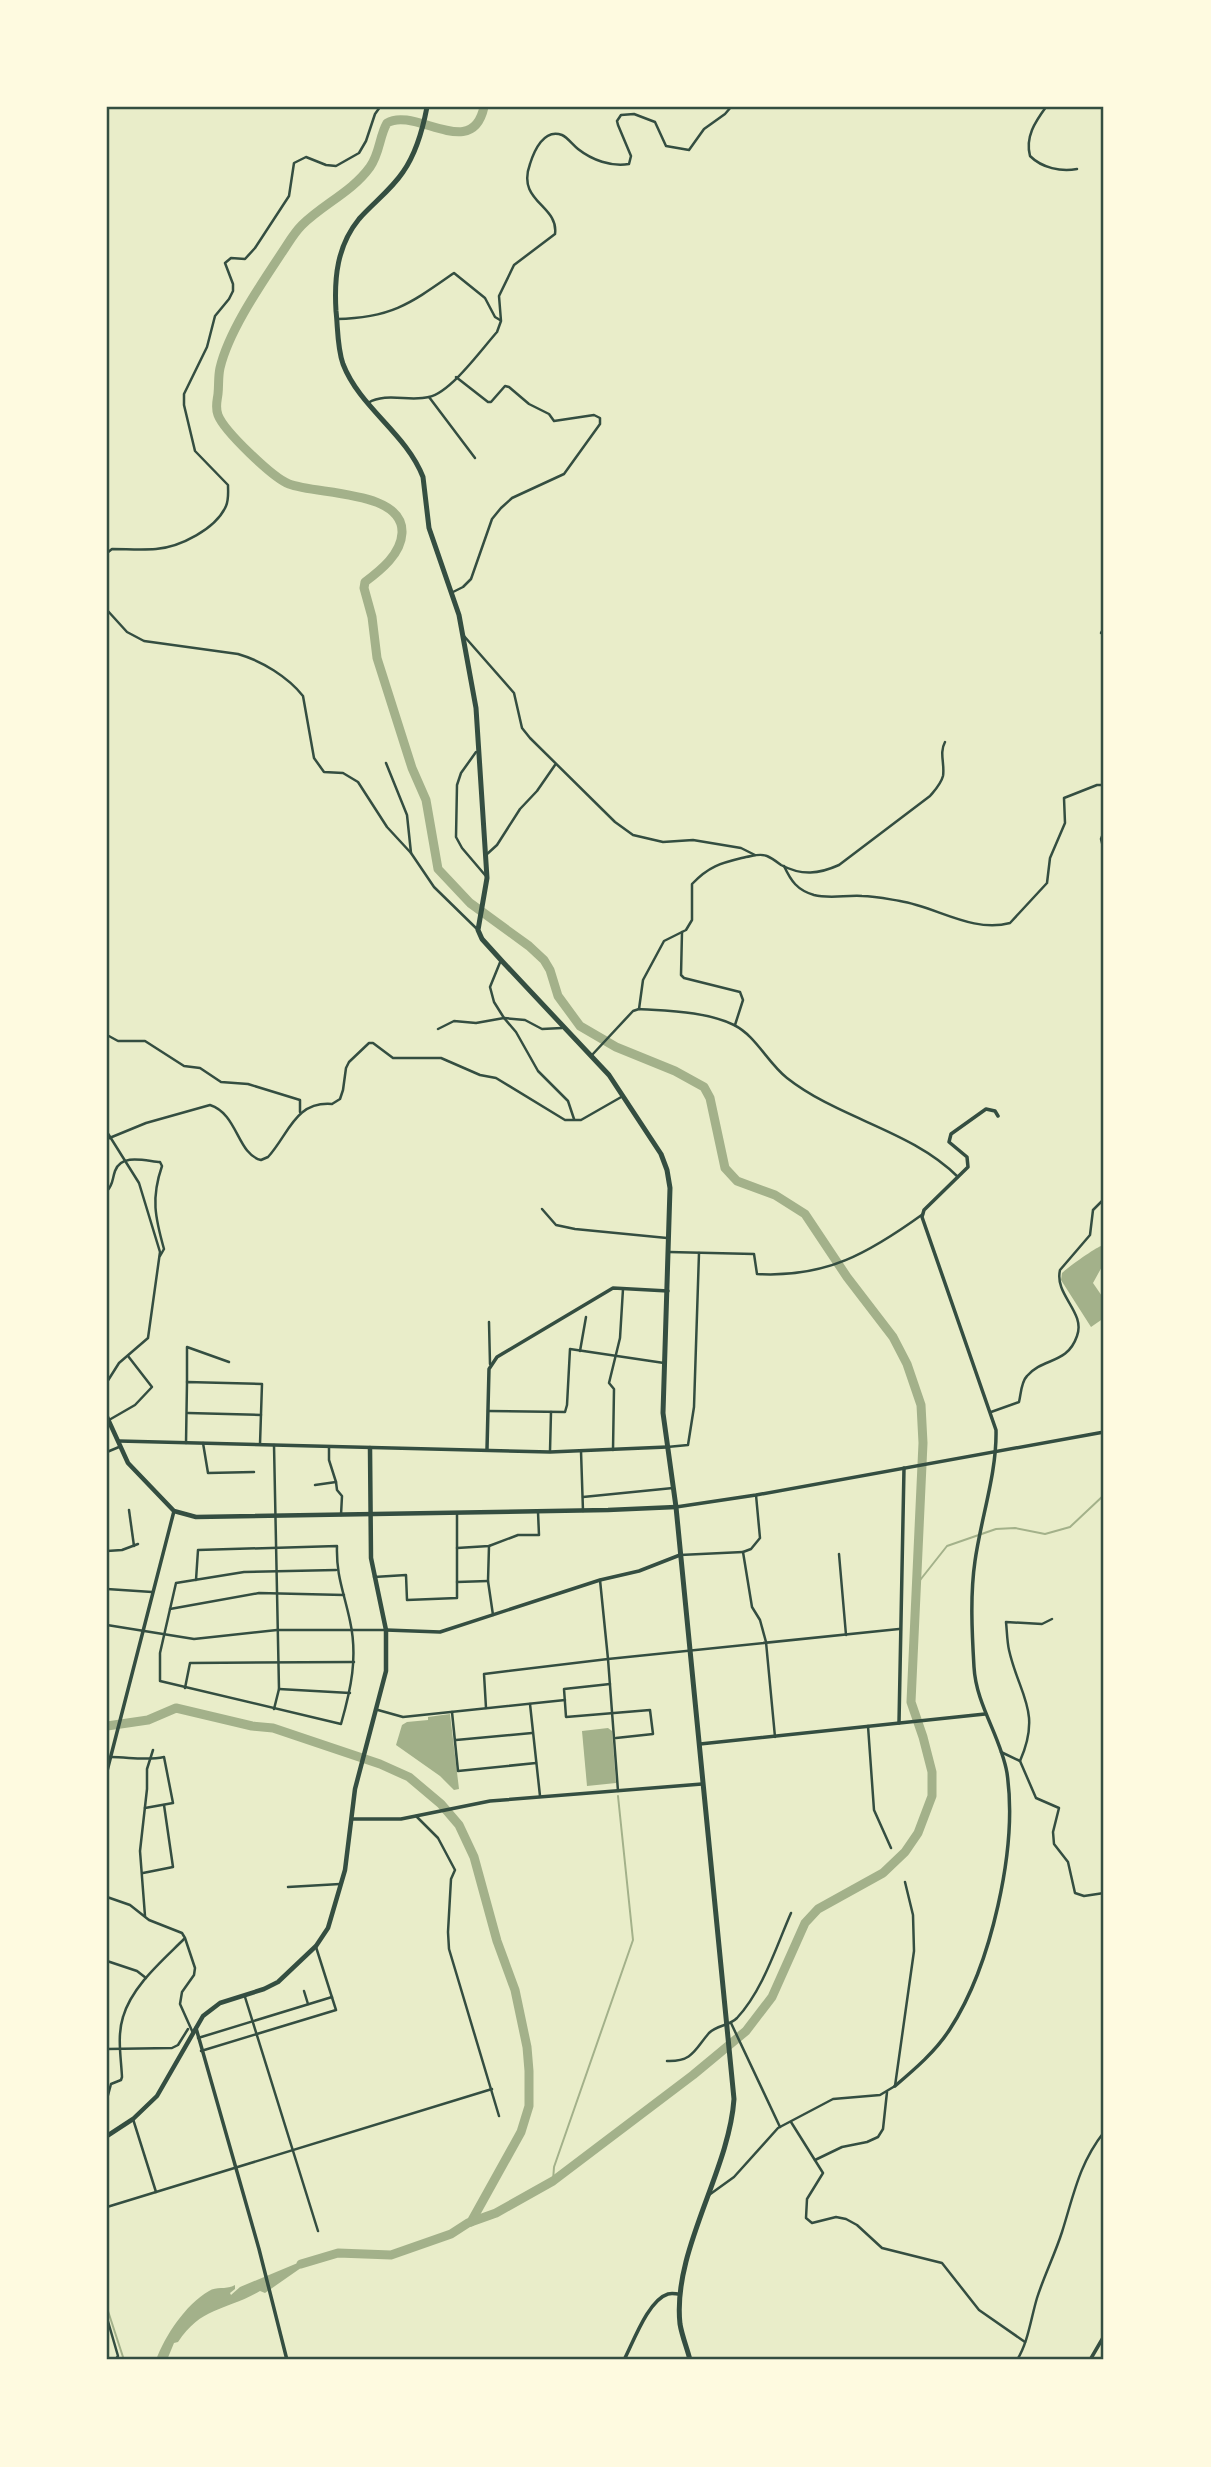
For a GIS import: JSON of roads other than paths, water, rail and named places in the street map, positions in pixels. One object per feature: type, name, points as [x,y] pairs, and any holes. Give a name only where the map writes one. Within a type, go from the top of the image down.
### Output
[{"type":"highway","points":[[427,107],[407,166],[360,218],[343,246],[335,285],[342,361],[350,378],[409,451],[419,468],[423,477],[434,545],[453,592],[476,708],[487,878],[478,927],[482,939],[592,1056],[623,1096],[660,1154],[667,1170],[670,1188],[663,1413],[676,1507],[730,2026],[734,2099],[733,2117],[684,2269],[680,2294],[680,2324],[690,2360]]},
{"type":"main road","points":[[108,1418],[128,1463],[174,1511],[197,1517],[538,1512],[676,1507]]},
{"type":"main road","points":[[107,2136],[148,2107],[164,2087],[192,2030],[203,2016],[220,2003],[278,1982],[316,1946],[328,1928],[342,1884],[358,1775],[386,1671],[386,1630],[374,1577],[370,1448]]},
{"type":"street","points":[[107,553],[112,549],[158,549],[172,545],[208,526],[222,513],[228,498],[228,485],[195,451],[184,394],[201,362],[215,316],[233,291],[225,263],[231,258],[245,259],[255,248],[289,196],[293,163],[306,157],[336,166],[359,153],[380,107]]},
{"type":"street","points":[[368,403],[382,397],[429,397],[444,390],[497,332],[501,321],[499,296],[514,265],[555,234],[556,227],[536,200],[525,176],[542,139],[551,135],[562,135],[592,158],[609,163],[629,164],[631,156],[617,121],[621,115],[634,114],[655,122],[666,146],[689,150],[704,129],[731,107]]},
{"type":"street","points":[[1046,107],[1034,124],[1028,139],[1030,156],[1048,167],[1066,171],[1077,169]]},
{"type":"street","points":[[337,319],[368,318],[398,308],[429,292],[454,272],[485,298],[495,317],[501,321]]},
{"type":"street","points":[[453,592],[471,579],[492,519],[512,498],[564,474],[600,424],[600,418],[594,415],[554,421],[549,414],[529,404],[505,386],[488,402],[456,377]]},
{"type":"street","points":[[429,397],[475,458]]},
{"type":"street","points":[[107,610],[133,636],[152,643],[251,658],[299,691],[303,696],[314,758],[319,766],[324,772],[343,773],[358,782],[387,828],[411,853],[434,887],[478,927]]},
{"type":"street","points":[[1104,627],[1101,633],[1104,634]]},
{"type":"street","points":[[463,634],[514,693],[522,728],[555,765],[560,766],[615,822],[633,835],[663,842],[693,840],[741,848],[755,855]]},
{"type":"street","points":[[639,1009],[643,980],[664,941],[686,930],[692,920],[692,884],[710,868],[755,855],[766,856],[803,874],[824,872],[839,865],[877,839],[930,796],[943,776],[942,748],[945,742]]},
{"type":"street","points":[[479,750],[461,773],[457,785],[455,825],[457,842],[487,878]]},
{"type":"street","points":[[386,763],[407,816],[411,853]]},
{"type":"street","points":[[486,855],[497,845],[520,809],[555,765]]},
{"type":"street","points":[[784,866],[792,883],[823,897],[865,895],[904,901],[960,921],[1003,925],[1010,923],[1047,883],[1050,858],[1065,823],[1064,799],[1097,785],[1104,785]]},
{"type":"street","points":[[1104,831],[1101,839],[1104,851]]},
{"type":"street","points":[[682,932],[680,968],[684,978],[740,992],[742,995],[735,1026]]},
{"type":"street","points":[[501,960],[490,987],[494,1002],[516,1032],[538,1072],[568,1101],[574,1120]]},
{"type":"street","points":[[592,1056],[613,1032],[639,1009],[715,1018],[745,1032],[772,1065],[796,1085],[864,1122],[922,1148],[943,1162],[958,1177]]},
{"type":"street","points":[[438,1029],[454,1021],[476,1023],[504,1018],[525,1020],[542,1030],[565,1027]]},
{"type":"street","points":[[107,1035],[118,1041],[145,1041],[184,1066],[200,1068],[221,1082],[248,1084],[300,1100],[301,1113]]},
{"type":"street","points":[[109,1138],[146,1123],[210,1105],[230,1120],[247,1150],[261,1160],[276,1148],[301,1113],[317,1103],[332,1104],[340,1098],[349,1062],[373,1043],[393,1058],[441,1058],[480,1075],[496,1078],[548,1112],[565,1119],[585,1118],[623,1096]]},
{"type":"street","points":[[669,1252],[754,1254],[757,1274],[793,1275],[829,1267],[885,1241],[923,1214],[968,1167],[965,1155],[951,1146],[951,1134],[986,1109],[995,1111],[998,1116]]},
{"type":"street","points":[[107,1132],[139,1183],[159,1257],[148,1338],[127,1354],[107,1382]]},
{"type":"street","points":[[107,1191],[113,1184],[117,1166],[126,1160],[160,1162],[162,1166],[154,1199],[164,1249],[159,1257]]},
{"type":"street","points":[[991,1412],[1018,1402],[1028,1374],[1068,1354],[1078,1334],[1078,1318],[1060,1287],[1059,1270],[1090,1235],[1093,1210],[1104,1199]]},
{"type":"street","points":[[542,1209],[555,1224],[575,1229],[669,1238]]},
{"type":"street","points":[[708,2196],[734,2177],[780,2127],[833,2099],[887,2092],[934,2050],[950,2029],[982,1960],[997,1906],[1007,1856],[1008,1786],[1001,1752],[985,1714],[974,1669],[974,1585],[980,1529],[995,1453],[996,1430],[923,1214]]},
{"type":"street","points":[[107,1452],[118,1444],[186,1443],[550,1452],[688,1445],[694,1407],[699,1254]]},
{"type":"street","points":[[491,1364],[497,1357],[613,1287],[668,1291]]},
{"type":"street","points":[[613,1450],[614,1389],[609,1383],[620,1338],[622,1287]]},
{"type":"street","points":[[580,1351],[586,1317]]},
{"type":"street","points":[[486,1449],[491,1364],[489,1322]]},
{"type":"street","points":[[186,1443],[187,1347],[229,1362]]},
{"type":"street","points":[[487,1411],[565,1412],[570,1349],[664,1363]]},
{"type":"street","points":[[108,1418],[135,1405],[152,1387],[127,1354]]},
{"type":"street","points":[[187,1382],[262,1384],[260,1444]]},
{"type":"street","points":[[550,1452],[551,1412]]},
{"type":"street","points":[[186,1413],[261,1415]]},
{"type":"street","points":[[676,1507],[1104,1432]]},
{"type":"street","points":[[203,1443],[208,1473],[254,1472]]},
{"type":"street","points":[[274,1445],[278,1630],[278,1689],[274,1709]]},
{"type":"street","points":[[329,1447],[329,1461],[337,1490],[342,1496],[341,1515]]},
{"type":"street","points":[[581,1451],[583,1511]]},
{"type":"street","points":[[901,1723],[899,1629],[904,1468]]},
{"type":"street","points":[[315,1485],[336,1482]]},
{"type":"street","points":[[583,1497],[673,1488]]},
{"type":"street","points":[[107,1625],[194,1639],[278,1630],[440,1632],[600,1580],[639,1571],[680,1555],[743,1552],[751,1549],[760,1538],[756,1495]]},
{"type":"street","points":[[107,1552],[136,1545],[129,1510]]},
{"type":"street","points":[[107,1771],[174,1511]]},
{"type":"street","points":[[457,1548],[489,1546],[518,1535],[539,1535],[538,1512]]},
{"type":"street","points":[[374,1577],[406,1575],[407,1600],[457,1598],[457,1513]]},
{"type":"street","points":[[196,1580],[198,1550],[337,1546],[336,1570],[352,1629],[354,1662],[341,1724],[160,1681],[160,1653],[176,1583],[196,1580],[244,1572],[336,1570]]},
{"type":"street","points":[[489,1546],[488,1581],[493,1615]]},
{"type":"street","points":[[743,1552],[752,1607],[760,1620],[766,1642],[775,1737]]},
{"type":"street","points":[[839,1554],[846,1635]]},
{"type":"street","points":[[600,1580],[618,1791]]},
{"type":"street","points":[[457,1582],[488,1581]]},
{"type":"street","points":[[107,1589],[153,1592]]},
{"type":"street","points":[[169,1609],[259,1593],[344,1595]]},
{"type":"street","points":[[1020,1761],[1025,1750],[1030,1710],[1009,1650],[1006,1622],[1042,1624],[1052,1619]]},
{"type":"street","points":[[486,1708],[484,1674],[899,1629]]},
{"type":"street","points":[[184,1688],[190,1664],[354,1662]]},
{"type":"street","points":[[610,1685],[564,1689],[566,1717],[650,1710],[653,1734],[614,1738]]},
{"type":"street","points":[[278,1689],[349,1693]]},
{"type":"street","points":[[375,1710],[403,1717],[565,1700]]},
{"type":"street","points":[[530,1703],[540,1796]]},
{"type":"street","points":[[452,1712],[458,1770],[536,1763]]},
{"type":"street","points":[[700,1744],[985,1714]]},
{"type":"street","points":[[867,1726],[874,1810],[891,1848]]},
{"type":"street","points":[[456,1740],[533,1733]]},
{"type":"street","points":[[145,1917],[140,1851],[149,1760],[153,1750]]},
{"type":"street","points":[[1001,1752],[1020,1761],[1033,1796],[1059,1808],[1053,1832],[1054,1844],[1068,1862],[1075,1894],[1084,1896],[1104,1893]]},
{"type":"street","points":[[111,1757],[149,1760],[164,1758],[173,1803],[145,1808]]},
{"type":"street","points":[[351,1819],[388,1819],[459,1805],[704,1783]]},
{"type":"street","points":[[143,1873],[173,1867],[164,1805]]},
{"type":"street","points":[[418,1815],[438,1839],[455,1870],[451,1879],[448,1944],[499,2116]]},
{"type":"street","points":[[895,2087],[914,1951],[914,1915],[905,1882]]},
{"type":"street","points":[[288,1887],[342,1884]]},
{"type":"street","points":[[107,1897],[130,1905],[145,1917],[182,1933],[185,1938],[195,1968],[180,2004],[198,2038],[261,2255],[287,2360]]},
{"type":"street","points":[[667,2061],[678,2062],[691,2055],[710,2032],[730,2026],[753,1994],[791,1913]]},
{"type":"street","points":[[107,2099],[111,2084],[122,2077],[120,2049],[123,2015],[146,1978],[185,1938]]},
{"type":"street","points":[[201,2051],[336,2010],[316,1946]]},
{"type":"street","points":[[107,1961],[130,1968],[146,1978]]},
{"type":"street","points":[[303,1991],[308,2004]]},
{"type":"street","points":[[245,1995],[318,2231]]},
{"type":"street","points":[[198,2038],[332,1997]]},
{"type":"street","points":[[730,2026],[780,2127]]},
{"type":"street","points":[[107,2049],[172,2048],[178,2046],[192,2030]]},
{"type":"street","points":[[107,2207],[492,2089]]},
{"type":"street","points":[[815,2160],[842,2147],[878,2137],[883,2129],[887,2092]]},
{"type":"street","points":[[133,2119],[156,2192]]},
{"type":"street","points":[[791,2122],[823,2173],[807,2199],[806,2218],[812,2223],[836,2217],[846,2220],[857,2225],[882,2248],[942,2263],[979,2310],[1025,2342]]},
{"type":"street","points":[[1017,2360],[1063,2230],[1078,2178],[1088,2154],[1104,2132]]},
{"type":"street","points":[[624,2360],[642,2323],[659,2300],[667,2294],[680,2294]]},
{"type":"street","points":[[107,2318],[118,2356],[115,2360]]},
{"type":"street","points":[[1090,2360],[1104,2336]]},
{"type":"waterway","points":[[301,2264],[338,2253],[391,2255],[451,2234],[468,2223],[496,2213],[553,2181],[693,2075],[746,2031],[772,1997],[805,1923],[818,1909],[883,1873],[905,1852],[918,1833],[932,1796],[932,1772],[911,1702],[923,1443],[921,1405],[907,1364],[893,1337],[847,1277],[805,1214],[775,1195],[737,1181],[725,1168],[710,1098],[704,1087],[675,1071],[616,1047],[580,1026],[558,996],[544,960],[470,903],[438,869],[426,800],[412,768],[377,658],[372,617],[364,588],[365,582],[383,567],[398,548],[402,533],[399,519],[389,509],[375,502],[357,496],[302,488],[282,480],[239,442],[217,412],[220,368],[224,353],[247,307],[299,228],[355,184],[370,167],[387,123],[412,121],[455,132],[468,130],[478,123],[484,107]]},
{"type":"waterway","points":[[917,1584],[947,1546],[996,1529],[1015,1528],[1045,1534],[1070,1527],[1104,1495]]},
{"type":"waterway","points":[[107,1726],[148,1720],[176,1708],[252,1726],[273,1728],[380,1764],[409,1777],[441,1804],[459,1825],[474,1857],[497,1941],[515,1990],[527,2047],[529,2071],[529,2106],[521,2132],[471,2222]]},
{"type":"waterway","points":[[553,2181],[554,2167],[633,1940],[618,1796]]},
{"type":"waterway","points":[[107,2308],[123,2357],[121,2360]]}]
